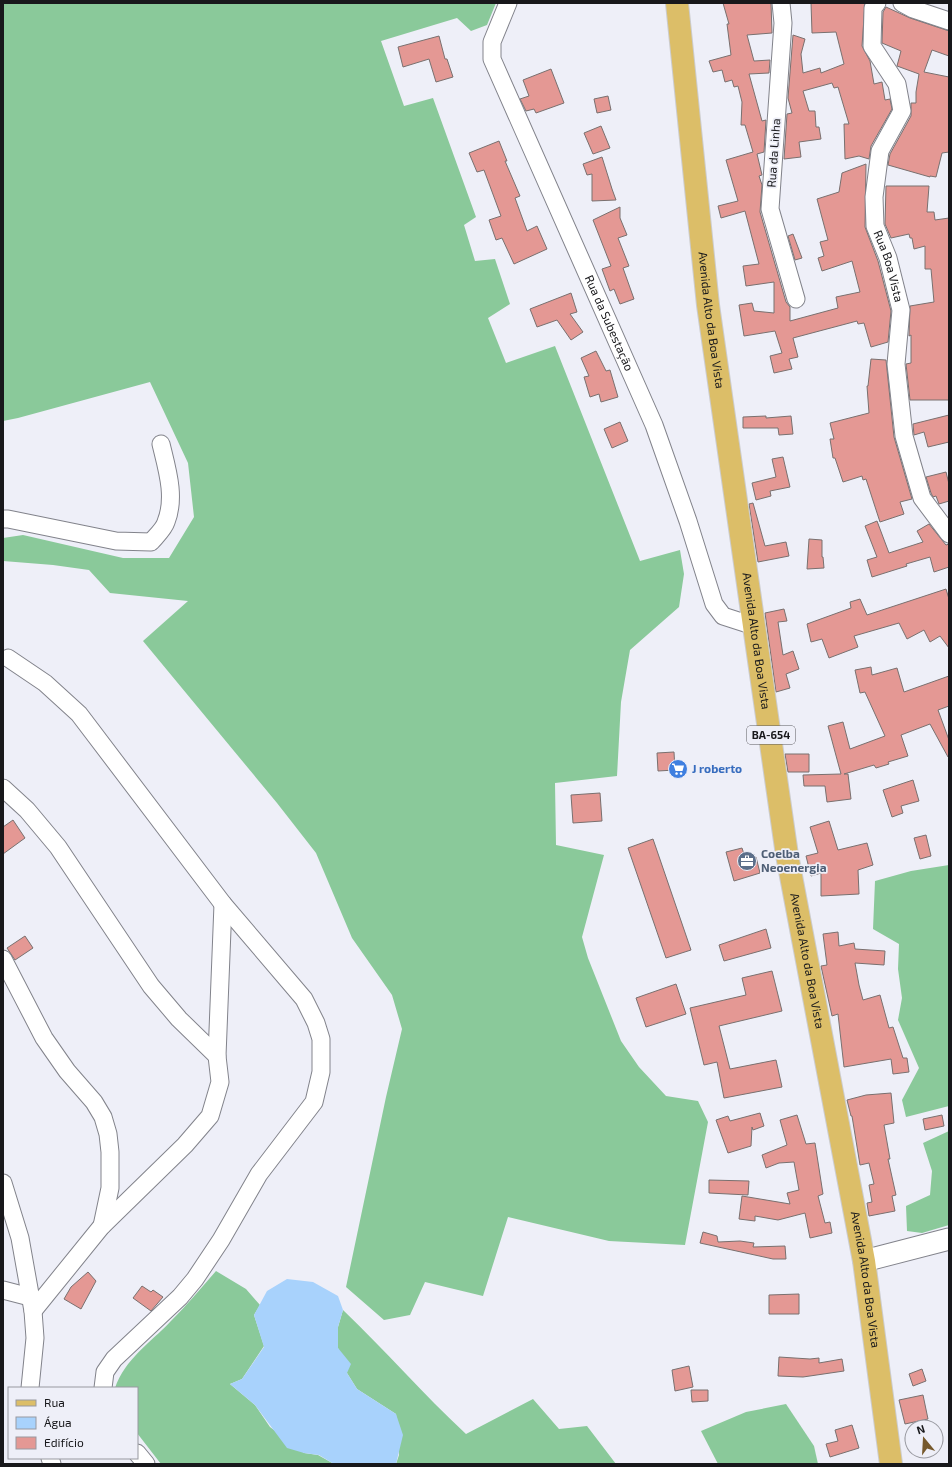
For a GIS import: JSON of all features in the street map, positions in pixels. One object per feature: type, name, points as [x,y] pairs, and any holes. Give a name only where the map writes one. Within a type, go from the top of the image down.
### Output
[{"type":"main road","name":"Avenida Alto da Boa Vista","points":[[677,3],[708,305],[754,626],[789,862],[864,1261],[891,1464]]},
{"type":"street","name":"Rua da Subestação","points":[[508,3],[492,42],[492,59],[654,425],[688,521],[714,604],[723,616],[754,626]]},
{"type":"street","name":"Rua da Linha","points":[[781,3],[783,24],[770,209],[796,299]]},
{"type":"street","name":"Rua Boa Vista","points":[[877,3],[873,8],[872,46],[897,84],[902,111],[880,151],[874,197],[875,226],[888,258],[901,310],[896,364],[904,436],[922,498],[949,534]]},
{"type":"street","points":[[902,3],[913,9],[949,21]]},
{"type":"street","points":[[3,519],[116,541],[151,542],[166,522],[171,496],[161,444]]},
{"type":"street","points":[[5,659],[45,683],[79,714],[223,904],[304,999],[316,1022],[321,1039],[321,1072],[314,1102],[262,1169],[221,1240],[195,1279],[180,1297],[114,1359],[106,1372],[103,1387]]},
{"type":"street","points":[[3,788],[27,810],[58,847],[151,986],[179,1019],[217,1056]]},
{"type":"street","points":[[32,1304],[102,1227],[186,1144],[210,1116],[220,1082],[217,1056],[223,904]]},
{"type":"street","points":[[3,959],[44,1038],[67,1071],[94,1102],[103,1117],[108,1134],[110,1152],[110,1188],[102,1227]]},
{"type":"street","points":[[3,1183],[20,1238],[32,1304],[35,1338],[30,1387]]},
{"type":"street","points":[[864,1261],[949,1239]]},
{"type":"street","points":[[3,1290],[32,1304]]},
{"type":"street","points":[[138,1454],[146,1464]]},
{"type":"green space","points":[[3,3],[496,3],[487,25],[471,31],[457,18],[381,41],[404,106],[433,98],[476,217],[464,225],[475,261],[495,259],[510,304],[488,318],[506,363],[555,346],[640,561],[680,550],[684,574],[679,607],[630,650],[621,702],[617,776],[555,783],[556,845],[604,855],[582,937],[588,958],[621,1041],[639,1067],[666,1096],[698,1101],[708,1122],[685,1245],[609,1241],[508,1217],[483,1296],[425,1282],[410,1315],[384,1320],[346,1287],[386,1097],[402,1029],[392,995],[352,938],[316,853],[277,803],[143,641],[188,601],[110,593],[89,570],[53,565],[3,561],[3,538],[23,535],[123,558],[169,558],[194,517],[188,463],[150,382],[3,421]]},
{"type":"green space","points":[[949,865],[949,1106],[906,1117],[902,1100],[919,1068],[898,1020],[902,998],[898,969],[899,944],[873,929],[875,881],[911,871]]},
{"type":"green space","points":[[949,1131],[949,1225],[922,1233],[907,1231],[906,1206],[930,1195],[932,1171],[923,1143]]},
{"type":"green space","points":[[216,1271],[246,1289],[260,1305],[254,1315],[264,1346],[242,1379],[230,1384],[255,1405],[270,1427],[304,1453],[318,1455],[334,1464],[161,1464],[138,1434],[138,1387],[115,1387],[125,1368]]},
{"type":"green space","points":[[343,1310],[466,1434],[533,1399],[559,1429],[587,1426],[616,1464],[396,1464],[399,1455],[396,1414],[357,1389],[347,1373],[338,1348],[338,1327]]},
{"type":"green space","points":[[786,1404],[814,1446],[818,1464],[718,1464],[701,1431],[746,1412]]},
{"type":"water","points":[[287,1279],[313,1282],[338,1296],[343,1310],[338,1327],[338,1348],[351,1364],[347,1373],[357,1389],[396,1414],[403,1435],[396,1464],[334,1464],[319,1455],[304,1453],[287,1448],[255,1405],[230,1384],[242,1379],[264,1347],[254,1315],[267,1291]]},
{"type":"building","points":[[723,3],[771,3],[772,33],[747,35],[754,61],[770,60],[769,73],[749,74],[762,121],[766,120],[764,152],[757,154],[762,175],[759,176],[762,185],[760,212],[786,302],[790,307],[790,321],[838,308],[836,297],[860,292],[852,261],[822,271],[818,258],[824,256],[820,242],[828,240],[817,199],[839,192],[842,173],[866,164],[865,227],[878,261],[891,311],[888,342],[871,347],[864,323],[858,324],[857,321],[793,338],[798,357],[789,359],[792,369],[774,373],[770,356],[782,353],[775,331],[744,336],[739,305],[752,303],[754,311],[774,313],[774,282],[746,286],[743,266],[759,264],[745,211],[721,218],[718,206],[738,201],[726,160],[753,152],[745,125],[741,125],[742,102],[738,86],[734,87],[732,80],[725,82],[722,70],[713,72],[709,61],[731,55],[727,24],[729,24]]},
{"type":"building","points":[[811,3],[865,3],[862,46],[870,61],[874,84],[882,82],[885,100],[890,99],[892,109],[871,146],[869,159],[859,156],[845,159],[844,124],[849,124],[838,87],[834,88],[832,83],[803,91],[809,111],[815,111],[816,127],[819,127],[821,139],[799,142],[801,157],[784,159],[787,114],[792,113],[788,98],[793,35],[805,39],[801,54],[803,73],[820,68],[821,73],[844,64],[836,32],[812,33]]},
{"type":"building","points":[[886,7],[910,18],[949,31],[949,56],[932,50],[924,72],[949,77],[949,152],[942,153],[936,177],[930,177],[888,165],[890,154],[911,116],[911,103],[916,103],[919,74],[897,66],[901,51],[882,43],[883,12]]},
{"type":"building","points":[[439,36],[445,59],[447,59],[453,77],[436,82],[429,59],[403,67],[398,47]]},
{"type":"building","points":[[551,69],[564,103],[536,113],[534,109],[526,111],[520,99],[529,96],[523,80]]},
{"type":"building","points":[[608,96],[611,110],[597,113],[594,99]]},
{"type":"building","points":[[601,126],[610,148],[593,154],[584,133]]},
{"type":"building","points":[[499,141],[507,161],[505,161],[520,196],[515,198],[527,231],[537,226],[547,249],[514,264],[502,238],[496,240],[489,220],[501,216],[484,170],[477,172],[469,153]]},
{"type":"building","points":[[602,157],[616,200],[592,201],[592,174],[587,175],[583,164]]},
{"type":"building","points":[[886,186],[929,186],[927,212],[934,212],[935,220],[949,218],[949,400],[910,400],[906,364],[911,363],[911,335],[909,336],[910,306],[934,302],[931,269],[925,269],[925,246],[914,249],[912,238],[910,238],[909,234],[891,238],[885,224]]},
{"type":"building","points":[[620,207],[620,218],[627,235],[618,238],[629,266],[623,268],[634,299],[620,304],[614,289],[610,291],[602,269],[611,266],[593,220]]},
{"type":"building","points":[[793,234],[802,258],[795,260],[788,236]]},
{"type":"building","points":[[571,293],[577,312],[570,314],[583,332],[571,340],[557,320],[537,327],[530,309]]},
{"type":"building","points":[[596,351],[606,371],[610,370],[618,397],[601,402],[599,394],[590,397],[584,377],[589,376],[581,358]]},
{"type":"building","points":[[871,359],[886,360],[894,437],[912,499],[900,502],[904,514],[880,522],[866,479],[863,480],[862,476],[843,482],[835,458],[833,458],[830,439],[834,439],[830,423],[869,413],[867,386]]},
{"type":"building","points":[[949,415],[949,442],[928,447],[924,432],[914,435],[913,424]]},
{"type":"building","points":[[766,416],[766,418],[791,416],[793,434],[779,435],[778,428],[743,428],[743,417]]},
{"type":"building","points":[[620,422],[628,441],[612,448],[604,429]]},
{"type":"building","points":[[783,457],[790,487],[770,491],[771,496],[756,500],[752,483],[776,477],[772,459]]},
{"type":"building","points":[[946,472],[949,484],[949,501],[939,504],[936,496],[933,497],[931,493],[926,477]]},
{"type":"building","points":[[753,503],[765,546],[786,542],[789,556],[758,562],[749,504]]},
{"type":"building","points":[[877,521],[889,553],[923,542],[917,531],[929,524],[946,545],[949,544],[949,567],[934,572],[930,557],[906,564],[907,566],[872,577],[867,560],[877,557],[865,526]]},
{"type":"building","points":[[809,539],[822,540],[822,557],[824,568],[807,569]]},
{"type":"building","points":[[946,589],[949,599],[949,648],[940,636],[930,642],[924,630],[907,639],[899,623],[854,636],[858,647],[829,658],[822,639],[811,642],[807,624],[851,608],[850,602],[860,599],[867,615]]},
{"type":"building","points":[[784,609],[787,621],[778,622],[783,655],[793,651],[799,669],[786,674],[790,688],[776,692],[765,613]]},
{"type":"building","points":[[871,667],[872,675],[897,668],[904,692],[949,676],[949,706],[938,710],[949,740],[949,756],[948,757],[930,724],[901,735],[908,756],[888,762],[889,764],[876,768],[874,765],[844,774],[848,774],[851,799],[827,802],[825,786],[804,786],[803,775],[841,774],[828,726],[843,722],[850,749],[885,736],[865,692],[860,693],[855,670]]},
{"type":"building","points":[[674,752],[675,770],[658,771],[657,753]]},
{"type":"building","points":[[785,754],[809,754],[809,772],[788,772]]},
{"type":"building","points":[[913,780],[919,801],[901,806],[903,813],[892,817],[883,790]]},
{"type":"building","points":[[600,793],[602,821],[573,823],[571,795]]},
{"type":"building","points":[[13,820],[25,838],[3,854],[3,827]]},
{"type":"building","points":[[829,821],[838,850],[867,843],[873,865],[858,870],[859,894],[821,896],[821,873],[811,876],[806,856],[818,853],[810,827]]},
{"type":"building","points":[[926,835],[931,856],[920,859],[914,838]]},
{"type":"building","points":[[653,839],[691,950],[666,958],[628,848]]},
{"type":"building","points":[[742,848],[746,860],[756,857],[760,873],[734,881],[726,852]]},
{"type":"building","points":[[766,929],[771,948],[724,961],[719,945]]},
{"type":"building","points":[[838,932],[839,946],[854,943],[855,949],[885,951],[884,965],[855,963],[859,985],[863,1000],[880,995],[889,1028],[893,1027],[903,1058],[907,1058],[909,1072],[893,1074],[891,1059],[844,1067],[838,1014],[832,1016],[821,966],[827,965],[823,934]]},
{"type":"building","points":[[25,936],[33,948],[15,960],[7,948]]},
{"type":"building","points":[[772,971],[782,1011],[719,1026],[730,1069],[776,1060],[782,1087],[724,1098],[717,1062],[704,1065],[690,1008],[746,995],[742,978]]},
{"type":"building","points":[[676,984],[686,1014],[646,1027],[636,998]]},
{"type":"building","points":[[891,1093],[894,1123],[884,1125],[890,1159],[888,1159],[896,1195],[892,1196],[895,1211],[869,1216],[867,1203],[872,1202],[869,1185],[874,1184],[869,1163],[860,1165],[852,1116],[847,1100],[866,1095]]},
{"type":"building","points":[[760,1113],[764,1126],[753,1130],[752,1127],[751,1146],[728,1153],[716,1120],[728,1116],[730,1121]]},
{"type":"building","points":[[797,1115],[806,1144],[815,1143],[823,1194],[818,1196],[825,1223],[830,1222],[832,1233],[810,1238],[805,1213],[778,1220],[755,1216],[755,1221],[739,1219],[742,1196],[790,1204],[787,1193],[799,1190],[794,1162],[779,1163],[766,1168],[762,1155],[787,1145],[780,1120]]},
{"type":"building","points":[[942,1115],[944,1126],[925,1130],[923,1119]]},
{"type":"building","points":[[709,1180],[749,1181],[748,1195],[709,1193]]},
{"type":"building","points":[[703,1232],[717,1236],[718,1242],[740,1241],[754,1243],[753,1247],[785,1246],[786,1259],[773,1259],[700,1243]]},
{"type":"building","points":[[88,1272],[96,1281],[81,1309],[64,1299],[71,1287]]},
{"type":"building","points":[[142,1286],[151,1292],[153,1290],[163,1297],[151,1311],[133,1298]]},
{"type":"building","points":[[799,1294],[799,1314],[769,1314],[769,1295]]},
{"type":"building","points":[[779,1357],[810,1359],[819,1358],[819,1363],[842,1359],[844,1371],[803,1377],[778,1376]]},
{"type":"building","points":[[689,1366],[693,1387],[675,1391],[672,1370]]},
{"type":"building","points":[[922,1369],[926,1381],[913,1386],[909,1374]]},
{"type":"building","points":[[691,1390],[708,1390],[708,1401],[692,1402]]},
{"type":"building","points":[[923,1395],[928,1419],[904,1420],[899,1400]]},
{"type":"building","points":[[852,1425],[859,1448],[830,1457],[826,1444],[838,1441],[835,1430]]},
{"type":"place","name":"J roberto","points":[[678,769]]},
{"type":"place","name":"Coelba Neoenergia","points":[[747,861]]}]
